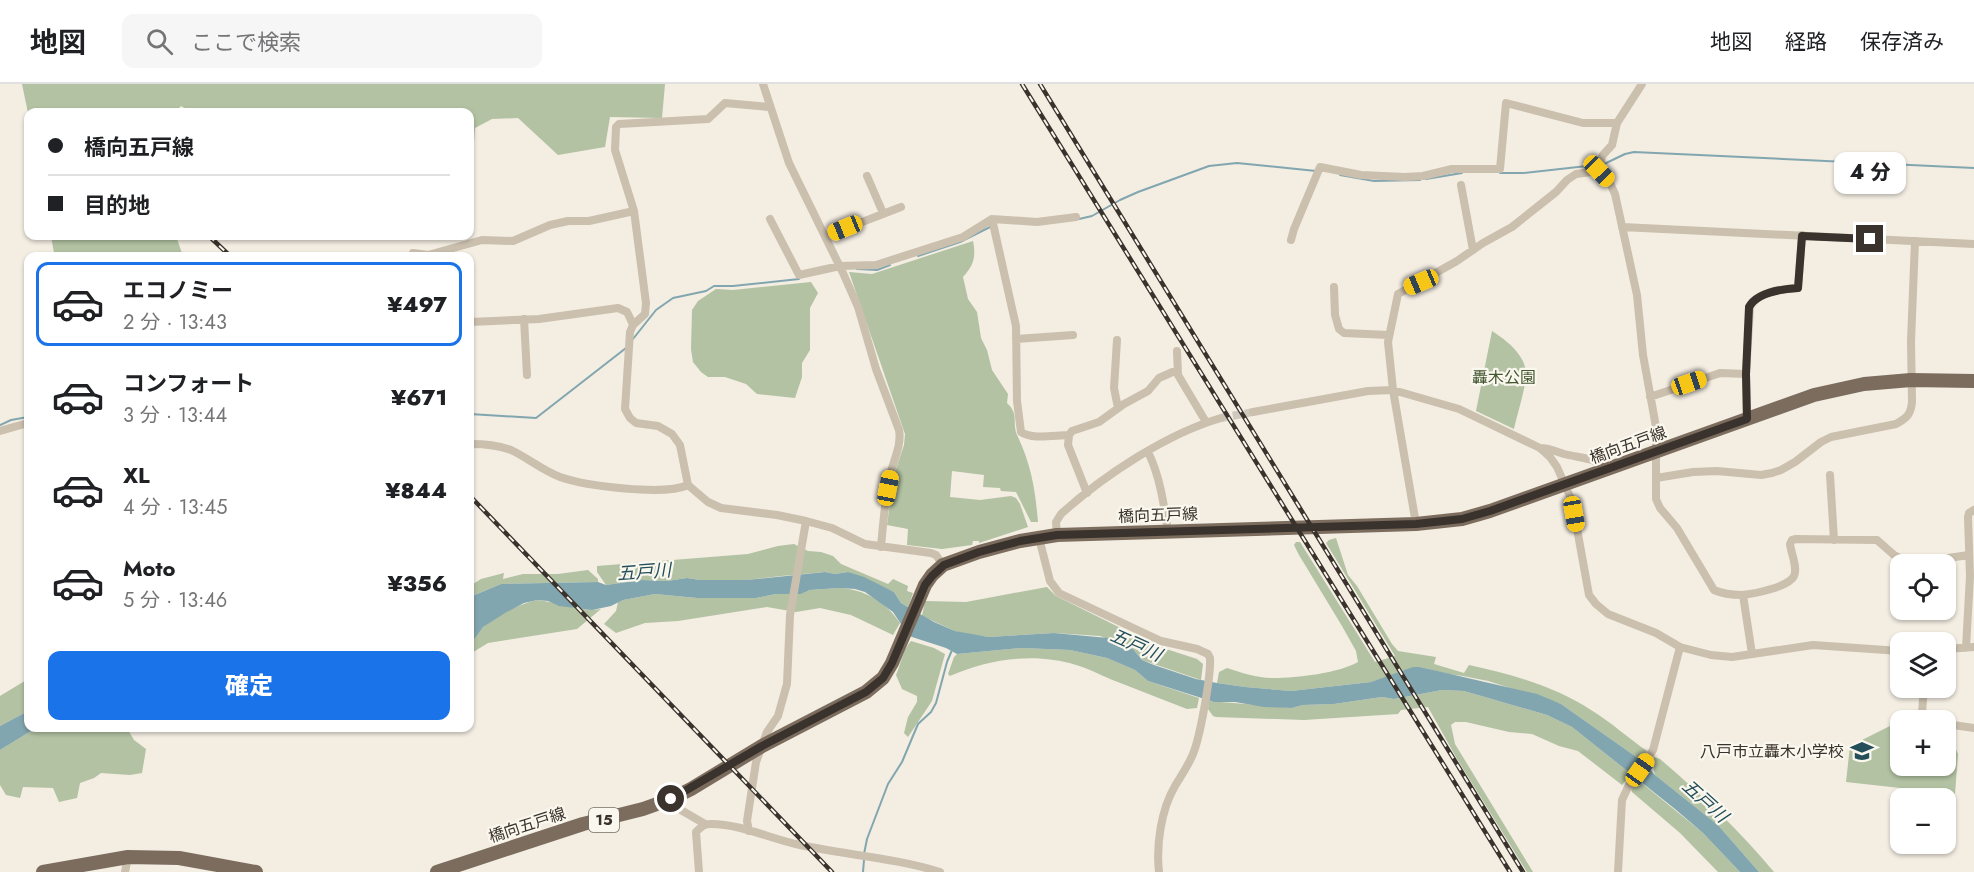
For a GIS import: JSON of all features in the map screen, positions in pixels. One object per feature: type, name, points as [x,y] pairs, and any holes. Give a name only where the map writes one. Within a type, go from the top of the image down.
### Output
[{"type":"main road","name":"橋向五戸線","points":[[436,872],[583,824],[644,810],[671,799],[762,746],[866,692],[883,678],[892,663],[898,644],[932,576],[944,565],[979,552],[1020,541],[1057,535],[1416,524],[1474,516],[1814,395],[1864,384],[1911,380],[1974,381]]},
{"type":"main road","points":[[42,872],[128,857],[179,858],[255,872]]},
{"type":"street","points":[[763,84],[789,163],[826,236],[858,307],[876,369],[896,420],[900,438],[885,505],[881,547]]},
{"type":"street","points":[[1599,171],[1602,156],[1612,145],[1617,123],[1642,84]]},
{"type":"street","points":[[770,107],[726,103],[708,119],[619,124],[616,127],[615,150],[634,212],[646,303],[645,314],[633,324],[630,333],[625,409],[636,423],[658,426],[672,434],[680,445],[688,485],[708,502],[720,508],[806,521],[832,528],[865,544],[931,553],[936,555],[944,565]]},
{"type":"street","points":[[1291,240],[1320,167],[1361,175],[1394,177],[1423,176],[1452,169],[1500,169],[1506,103],[1583,123],[1617,123]]},
{"type":"street","points":[[1599,171],[1609,181],[1615,194],[1637,295],[1642,355],[1656,427],[1656,499],[1660,508],[1677,528],[1714,590],[1743,595],[1783,585],[1790,581],[1795,571],[1790,544],[1796,539],[1877,540],[1894,555],[1909,562],[1969,555]]},
{"type":"street","points":[[1416,524],[1393,390],[1388,342],[1398,294],[1436,274],[1512,227],[1576,174],[1599,171]]},
{"type":"street","points":[[867,176],[882,213]]},
{"type":"street","points":[[1461,185],[1473,250]]},
{"type":"street","points":[[826,236],[901,207]]},
{"type":"street","points":[[455,252],[482,240],[513,241],[550,225],[589,221],[634,212]]},
{"type":"street","points":[[770,219],[799,276],[840,266],[876,265],[963,237],[992,219],[1037,222],[1076,217]]},
{"type":"street","points":[[992,219],[1012,305],[1021,432],[1032,436],[1069,435]]},
{"type":"street","points":[[1622,226],[1974,244]]},
{"type":"street","points":[[1747,419],[1746,374],[1749,307],[1753,301],[1778,289],[1798,288],[1802,236]]},
{"type":"street","points":[[1656,478],[1717,471],[1761,475],[1781,470],[1831,437],[1896,424],[1906,418],[1911,412],[1915,241]]},
{"type":"street","points":[[1334,286],[1335,315],[1339,329],[1344,333],[1389,335]]},
{"type":"street","points":[[474,322],[539,319],[618,308],[627,312],[633,324]]},
{"type":"street","points":[[524,319],[527,375]]},
{"type":"street","points":[[1016,339],[1073,335]]},
{"type":"street","points":[[1117,340],[1114,388],[1118,408]]},
{"type":"street","points":[[1177,351],[1177,370],[1206,422]]},
{"type":"street","points":[[1087,493],[1068,445],[1069,435],[1072,431],[1099,422],[1148,391],[1159,378],[1177,370]]},
{"type":"street","points":[[1650,397],[1720,373],[1746,374]]},
{"type":"street","points":[[1252,412],[1368,391],[1393,390],[1459,409],[1540,448],[1550,457],[1572,501],[1589,595],[1608,614],[1656,633],[1680,646],[1711,655],[1732,657],[1813,645],[1890,650]]},
{"type":"street","points":[[1057,535],[1056,522],[1060,514],[1118,470],[1167,440],[1206,422],[1221,418]]},
{"type":"street","points":[[0,431],[24,424]]},
{"type":"street","points":[[474,444],[504,448],[560,477],[589,484],[665,490],[679,489],[688,485]]},
{"type":"street","points":[[1540,448],[1589,458],[1608,470]]},
{"type":"street","points":[[1148,452],[1164,502],[1168,532]]},
{"type":"street","points":[[1830,475],[1834,540]]},
{"type":"street","points":[[1970,648],[1968,513],[1974,510]]},
{"type":"street","points":[[748,831],[747,821],[756,762],[767,732],[778,716],[787,684],[790,615],[806,521]]},
{"type":"street","points":[[1039,538],[1050,581],[1059,593],[1161,641],[1197,649],[1208,654],[1210,658],[1194,752],[1167,804],[1157,860],[1159,872]]},
{"type":"street","points":[[1743,595],[1752,654]]},
{"type":"street","points":[[1618,872],[1620,810],[1625,791],[1651,754],[1680,646]]},
{"type":"street","points":[[1956,725],[1974,728]]},
{"type":"street","points":[[671,799],[674,806],[705,825],[721,825],[835,853],[916,865],[940,872]]},
{"type":"street","points":[[699,872],[696,832],[705,825]]},
{"type":"street","points":[[125,872],[128,857]]},
{"type":"green space","points":[[22,84],[665,84],[662,118],[610,117],[605,147],[558,155],[518,118],[492,119],[475,128],[474,142],[474,108],[185,108],[181,106],[179,108],[27,108]]},
{"type":"green space","points":[[52,240],[177,240],[182,252],[54,252]]},
{"type":"green space","points":[[973,241],[973,260],[970,269],[963,277],[968,299],[977,312],[981,338],[992,370],[1008,394],[1007,403],[1013,411],[1016,432],[1032,479],[1038,522],[1031,522],[1016,492],[983,487],[984,475],[952,471],[950,497],[980,500],[1011,496],[1016,498],[1020,504],[1028,527],[979,543],[979,541],[973,541],[972,545],[942,549],[907,545],[908,529],[887,525],[894,475],[904,445],[905,434],[849,272],[872,274]]},
{"type":"green space","points":[[811,282],[818,293],[810,308],[810,350],[802,363],[802,377],[795,398],[757,394],[746,384],[725,377],[708,377],[693,362],[692,310],[698,301],[716,289],[733,290]]},
{"type":"green space","name":"轟木公園","points":[[1492,331],[1519,354],[1525,367],[1525,386],[1514,429],[1476,411]]},
{"type":"green space","points":[[1336,538],[1348,575],[1398,651],[1436,657],[1434,664],[1464,673],[1469,665],[1501,672],[1562,694],[1598,715],[1647,751],[1642,761],[1561,704],[1488,681],[1420,667],[1371,682],[1291,691],[1217,683],[1219,672],[1227,668],[1256,676],[1283,678],[1329,672],[1358,662],[1356,651],[1299,555],[1294,545],[1296,542],[1300,542],[1375,662],[1395,656],[1326,543]]},
{"type":"green space","points":[[794,544],[808,551],[833,556],[841,564],[888,584],[893,579],[908,586],[907,591],[913,593],[908,607],[901,603],[894,592],[848,572],[746,580],[687,578],[667,581],[642,580],[606,585],[597,572],[597,566],[748,554]]},
{"type":"green space","points":[[588,570],[598,579],[598,582],[501,584],[474,595],[474,583],[481,579],[504,573],[503,579],[523,574],[558,574]]},
{"type":"green space","points":[[1047,587],[1056,596],[1157,646],[1197,659],[1203,664],[1201,680],[1142,660],[1133,649],[1100,636],[1054,633],[988,637],[970,635],[955,631],[922,616],[925,601],[966,602]]},
{"type":"green space","points":[[839,588],[866,594],[888,609],[900,623],[893,635],[851,615],[820,608],[796,612],[767,607],[678,621],[645,623],[616,633],[604,624],[616,611],[618,602],[655,594],[697,598],[756,598]]},
{"type":"green space","points":[[537,600],[584,609],[601,609],[577,629],[488,643],[474,652],[474,638],[480,630],[493,619],[523,604]]},
{"type":"green space","points":[[911,641],[945,654],[932,701],[908,737],[904,733],[908,717],[917,702],[917,696],[902,689],[896,675]]},
{"type":"green space","points":[[1022,648],[1070,650],[1107,658],[1135,670],[1148,681],[1199,698],[1197,708],[1187,709],[1080,666],[1060,661],[1012,659],[980,665],[950,676],[948,674],[957,654]]},
{"type":"green space","points":[[24,681],[24,713],[0,726],[0,696]]},
{"type":"green space","points":[[1442,690],[1464,691],[1547,715],[1572,727],[1631,774],[1622,785],[1578,751],[1559,746],[1532,734],[1509,732],[1466,722],[1455,722],[1451,725],[1455,744],[1533,872],[1527,872],[1457,759],[1428,707],[1401,710],[1398,714],[1304,720],[1216,717],[1208,709],[1209,701],[1292,708],[1382,697],[1394,699]]},
{"type":"green space","points":[[1890,726],[1890,776],[1956,776],[1956,750],[1958,754],[1955,788],[1900,788],[1846,782],[1850,746]]},
{"type":"green space","points":[[29,732],[129,732],[134,740],[146,749],[142,773],[130,775],[101,773],[80,783],[77,798],[59,802],[53,788],[23,787],[20,798],[6,795],[0,785],[0,750]]},
{"type":"green space","points":[[1654,757],[1660,759],[1734,827],[1774,872],[1759,872],[1718,825],[1655,775],[1652,760]]},
{"type":"green space","points":[[1638,780],[1703,833],[1740,872],[1718,872],[1680,833],[1632,792],[1631,789]]},
{"type":"water","points":[[848,572],[894,592],[901,603],[955,631],[988,637],[1054,633],[1108,638],[1133,649],[1142,660],[1154,665],[1196,679],[1217,683],[1291,691],[1371,682],[1413,667],[1420,667],[1537,694],[1561,704],[1642,761],[1655,775],[1718,825],[1759,872],[1740,872],[1703,833],[1572,727],[1547,715],[1464,691],[1442,690],[1394,699],[1382,697],[1292,708],[1214,702],[1148,681],[1135,670],[1107,658],[1070,650],[1022,648],[957,654],[909,636],[893,612],[865,592],[839,588],[756,598],[697,598],[655,594],[623,600],[611,606],[592,610],[559,606],[548,601],[537,600],[524,603],[505,613],[483,627],[474,639],[474,595],[501,584],[598,582],[606,585],[642,580],[667,581],[687,578],[746,580]]},
{"type":"water","points":[[24,713],[24,732],[29,732],[0,750],[0,726]]},
{"type":"waterway","points":[[1602,165],[1634,152],[1974,168]]},
{"type":"waterway","points":[[1079,219],[1092,216],[1138,192],[1209,166],[1237,163],[1316,171]]},
{"type":"waterway","points":[[1500,173],[1523,173],[1596,165]]},
{"type":"waterway","points":[[1426,179],[1462,173]]},
{"type":"waterway","points":[[1340,175],[1374,181],[1420,180]]},
{"type":"waterway","points":[[918,256],[960,242],[990,227]]},
{"type":"waterway","points":[[857,269],[877,270],[890,265]]},
{"type":"waterway","points":[[633,339],[656,310],[673,298],[706,291],[714,286],[799,279]]},
{"type":"waterway","points":[[474,414],[536,418],[626,348]]},
{"type":"waterway","points":[[0,425],[24,418]]},
{"type":"waterway","points":[[864,854],[867,839],[888,784],[902,762],[918,724],[931,712],[936,703],[952,650]]},
{"type":"waterway","points":[[863,872],[864,860]]},
{"type":"tunnel","points":[[1221,418],[1253,412]]},
{"type":"railway","points":[[1022,84],[1510,872]]},
{"type":"railway","points":[[1040,84],[1523,872]]},
{"type":"railway","points":[[213,240],[226,252]]},
{"type":"railway","points":[[474,500],[832,872]]},
{"type":"place","name":"八戸市立轟木小学校","points":[[1862,751]]},
{"type":"route","points":[[671,799],[762,746],[866,692],[883,678],[892,663],[898,644],[925,585],[932,576],[944,565],[979,552],[1020,541],[1057,535],[1416,524],[1462,519],[1509,505],[1747,419],[1746,374],[1749,307],[1753,301],[1778,289],[1798,288],[1802,236],[1870,239]]},
{"type":"water label","name":"五戸川","points":[[644,572]]},
{"type":"water label","name":"五戸川","points":[[1136,645]]},
{"type":"water label","name":"五戸川","points":[[1705,801]]}]
